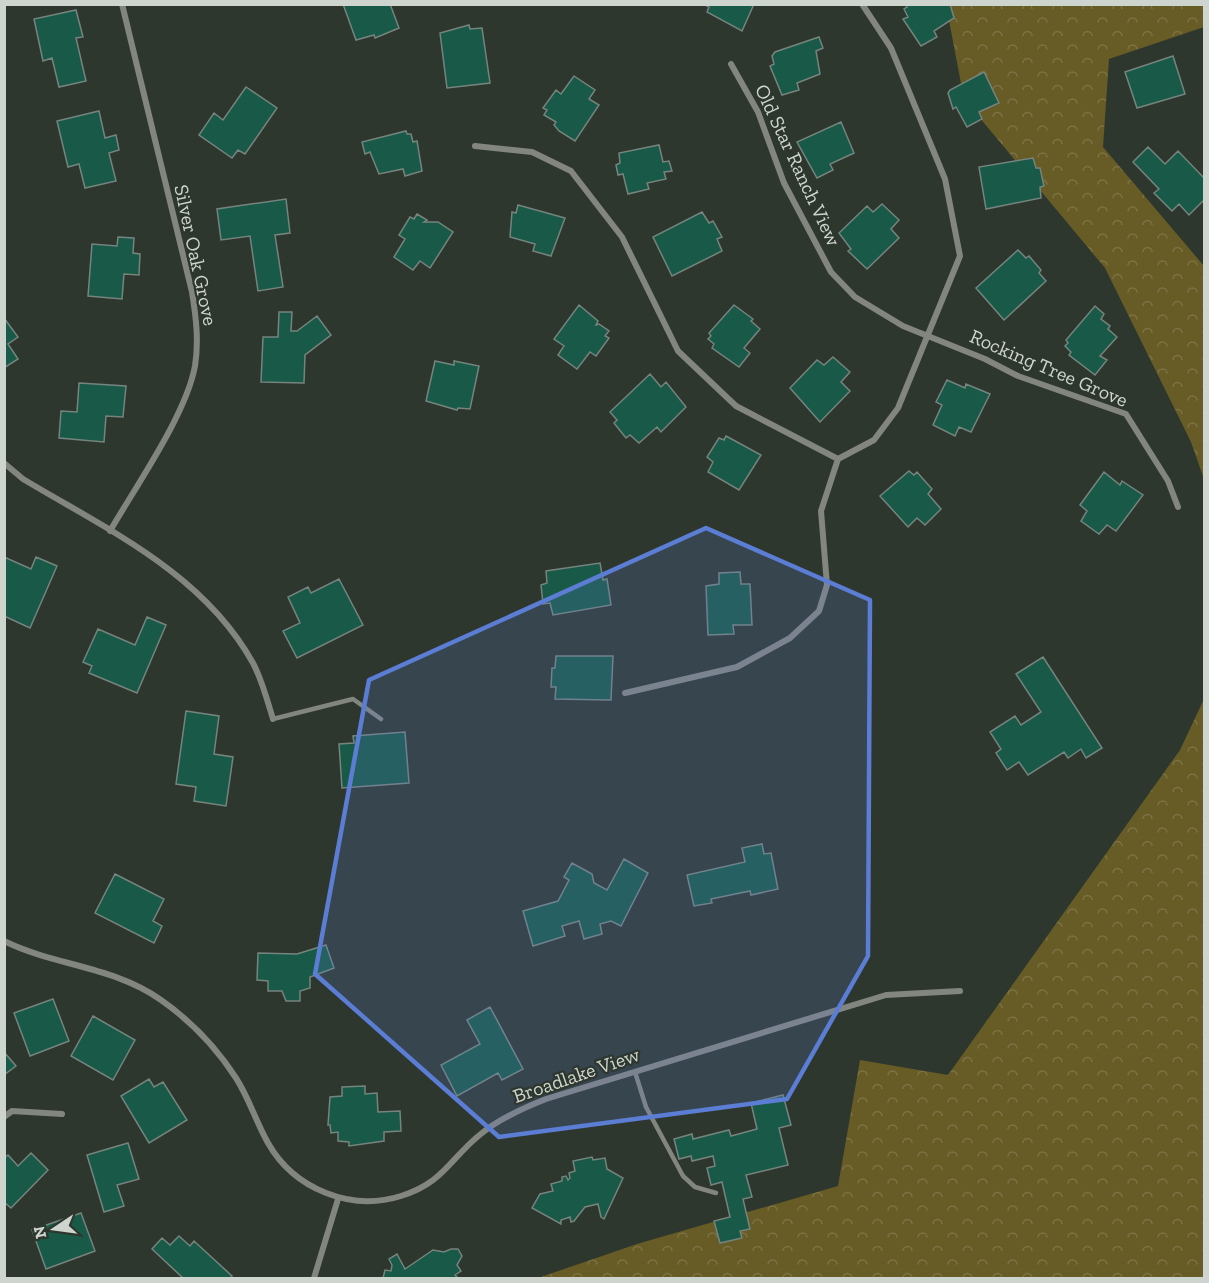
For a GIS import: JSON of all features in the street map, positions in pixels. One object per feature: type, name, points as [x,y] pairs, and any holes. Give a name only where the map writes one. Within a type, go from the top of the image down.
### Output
[{"type":"street","name":"Silver Oak Grove","points":[[110,531],[183,404],[195,365],[197,340],[192,292],[122,4]]},
{"type":"street","points":[[625,693],[736,667],[790,639],[819,611],[827,585],[821,511],[838,459],[874,440],[898,408],[960,256],[945,179],[891,48],[862,4]]},
{"type":"street","name":"Old Star Ranch View","points":[[731,64],[758,112],[784,183],[831,272],[855,297],[903,326],[928,336]]},
{"type":"street","points":[[475,146],[531,152],[571,171],[622,237],[678,351],[736,406],[838,459]]},
{"type":"street","name":"Rocking Tree Grove","points":[[928,336],[985,358],[1018,376],[1126,414],[1168,481],[1178,507]]},
{"type":"street","points":[[4,463],[23,479],[179,574],[223,618],[254,664],[273,719]]},
{"type":"street","name":"Broadlake View","points":[[4,940],[35,954],[112,974],[159,998],[212,1046],[247,1097],[269,1145],[284,1163],[300,1179],[338,1199],[381,1200],[400,1197],[423,1188],[440,1178],[481,1134],[508,1116],[546,1099],[886,995],[960,991]]},
{"type":"street","points":[[4,1117],[12,1111],[62,1114]]},
{"type":"street","points":[[314,1278],[338,1199]]},
{"type":"lane","points":[[273,719],[353,699],[381,719]]},
{"type":"lane","points":[[635,1072],[646,1107],[683,1176],[695,1187],[716,1193]]},
{"type":"highlighted area","points":[[706,528],[870,600],[868,956],[787,1099],[499,1137],[315,974],[369,680]]},
{"type":"green space","points":[[946,5],[1204,5],[1204,27],[1109,59],[1103,147],[1204,266],[1204,479],[1191,442],[1105,268],[964,99]]},
{"type":"green space","points":[[1204,699],[1204,1278],[538,1278],[637,1244],[838,1186],[860,1060],[948,1075],[1180,750]]},
{"type":"building","points":[[343,4],[390,4],[399,28],[375,38],[374,35],[356,40]]},
{"type":"building","points":[[754,4],[742,31],[707,12],[709,7],[705,5]]},
{"type":"building","points":[[950,4],[954,18],[934,31],[937,37],[921,46],[903,19],[908,17],[904,9],[906,5]]},
{"type":"building","points":[[76,10],[83,37],[76,38],[86,81],[59,87],[52,58],[43,61],[34,19]]},
{"type":"building","points":[[469,25],[470,29],[482,28],[490,83],[447,88],[440,33]]},
{"type":"building","points":[[819,37],[823,48],[816,51],[820,74],[797,83],[799,90],[782,95],[770,66],[774,64],[772,56],[775,52]]},
{"type":"building","points":[[1173,56],[1185,94],[1137,108],[1125,72]]},
{"type":"building","points":[[984,72],[999,103],[979,112],[982,119],[967,127],[956,107],[953,109],[948,93]]},
{"type":"building","points":[[574,76],[595,90],[589,99],[599,105],[575,141],[559,131],[554,125],[556,122],[544,115],[547,110],[543,108],[556,90],[561,94]]},
{"type":"building","points":[[246,87],[277,108],[245,154],[238,150],[232,158],[199,135],[214,113],[223,120]]},
{"type":"building","points":[[99,111],[105,138],[116,135],[119,150],[109,153],[116,181],[85,188],[79,164],[68,167],[57,121]]},
{"type":"building","points":[[841,122],[854,153],[830,164],[833,170],[817,178],[797,142]]},
{"type":"building","points":[[406,131],[407,134],[411,134],[413,142],[417,141],[422,171],[405,176],[403,169],[379,174],[370,152],[365,154],[362,142]]},
{"type":"building","points":[[659,145],[663,162],[669,161],[672,171],[664,172],[666,179],[647,183],[649,189],[628,194],[623,174],[618,175],[616,165],[620,163],[619,153]]},
{"type":"building","points":[[1148,147],[1165,164],[1178,151],[1204,178],[1204,200],[1189,215],[1179,204],[1172,211],[1154,193],[1159,189],[1133,162]]},
{"type":"building","points":[[1033,158],[1036,168],[1040,168],[1044,186],[1040,187],[1041,198],[986,209],[979,167]]},
{"type":"building","points":[[286,199],[290,233],[275,235],[283,287],[258,291],[250,236],[221,240],[217,209]]},
{"type":"building","points":[[882,204],[899,220],[891,229],[899,238],[867,269],[848,251],[851,249],[839,233],[867,206],[873,212]]},
{"type":"building","points":[[518,205],[565,218],[551,256],[533,251],[535,244],[510,237],[512,212],[516,213]]},
{"type":"building","points":[[702,212],[709,223],[713,221],[722,237],[717,239],[722,251],[672,276],[653,237]]},
{"type":"building","points":[[417,214],[427,220],[424,222],[438,222],[453,232],[430,268],[420,261],[413,270],[394,257],[405,239],[399,235],[410,217],[414,219]]},
{"type":"building","points":[[118,237],[134,238],[133,253],[140,254],[139,275],[124,274],[122,299],[88,296],[92,244],[117,246]]},
{"type":"building","points":[[1018,250],[1026,258],[1029,256],[1041,270],[1039,273],[1046,281],[1004,320],[976,288]]},
{"type":"building","points":[[579,305],[598,321],[596,325],[599,324],[609,331],[605,336],[609,338],[596,356],[590,352],[577,369],[558,355],[564,346],[554,339]]},
{"type":"building","points":[[734,305],[753,319],[751,321],[760,329],[744,348],[750,353],[739,367],[712,348],[714,344],[708,339],[711,336],[709,333]]},
{"type":"building","points":[[1095,306],[1104,314],[1101,319],[1110,326],[1108,329],[1117,337],[1100,356],[1107,360],[1095,375],[1069,355],[1071,352],[1065,346],[1068,343],[1066,340]]},
{"type":"building","points":[[279,312],[292,312],[291,331],[297,331],[317,316],[331,335],[305,355],[304,383],[261,382],[263,337],[278,337]]},
{"type":"building","points":[[4,318],[18,337],[8,344],[18,359],[4,368]]},
{"type":"building","points":[[833,357],[850,372],[841,382],[850,391],[820,422],[790,388],[817,360],[824,365]]},
{"type":"building","points":[[435,361],[454,365],[454,361],[479,366],[470,409],[458,408],[457,410],[426,401]]},
{"type":"building","points":[[650,374],[661,387],[666,382],[686,407],[661,432],[657,427],[639,443],[630,435],[626,438],[614,423],[617,420],[610,412]]},
{"type":"building","points":[[947,380],[965,388],[966,384],[990,394],[971,432],[959,427],[955,436],[933,425],[942,405],[936,402]]},
{"type":"building","points":[[79,383],[126,386],[123,417],[106,416],[104,442],[59,438],[61,411],[77,412]]},
{"type":"building","points":[[726,436],[761,455],[739,490],[708,472],[713,462],[707,457],[719,438],[724,440]]},
{"type":"building","points":[[909,471],[914,475],[917,472],[932,489],[928,494],[941,509],[925,525],[917,518],[908,527],[880,496]]},
{"type":"building","points":[[1104,472],[1120,485],[1122,481],[1143,495],[1116,531],[1107,525],[1099,534],[1081,521],[1087,511],[1080,505]]},
{"type":"building","points":[[4,557],[31,569],[36,557],[57,566],[30,628],[4,616]]},
{"type":"building","points":[[600,563],[603,580],[607,579],[611,605],[553,615],[550,603],[543,604],[541,585],[547,583],[546,571]]},
{"type":"building","points":[[740,572],[741,584],[750,584],[752,625],[733,625],[734,634],[708,635],[706,586],[719,584],[719,573]]},
{"type":"building","points":[[339,579],[363,625],[297,658],[283,631],[300,623],[288,597],[308,587],[311,593]]},
{"type":"building","points":[[147,617],[166,625],[137,693],[89,673],[92,666],[83,662],[98,629],[135,645]]},
{"type":"building","points":[[556,656],[613,656],[611,700],[555,699],[556,687],[551,687],[552,668],[555,668]]},
{"type":"building","points":[[1043,657],[1102,748],[1086,758],[1081,749],[1068,758],[1064,752],[1028,775],[1019,762],[1007,770],[996,753],[1001,749],[990,732],[1015,716],[1021,725],[1041,712],[1016,674]]},
{"type":"building","points":[[186,711],[219,716],[214,754],[233,757],[226,806],[194,801],[196,787],[176,784]]},
{"type":"building","points":[[405,732],[409,783],[342,788],[339,744],[354,743],[353,736]]},
{"type":"building","points":[[762,844],[764,854],[771,853],[778,889],[751,895],[750,891],[711,899],[712,903],[694,906],[687,875],[745,862],[742,848]]},
{"type":"building","points":[[624,859],[648,873],[621,926],[611,921],[600,924],[602,934],[584,939],[579,921],[562,926],[565,936],[533,946],[523,911],[558,901],[569,880],[564,877],[572,863],[592,874],[594,883],[607,890]]},
{"type":"building","points":[[115,874],[164,899],[153,921],[162,926],[154,943],[95,913]]},
{"type":"building","points":[[326,945],[334,968],[310,977],[310,988],[300,991],[300,1001],[286,1001],[282,991],[268,991],[268,981],[257,980],[258,953],[297,954]]},
{"type":"building","points":[[53,999],[69,1041],[30,1056],[14,1013]]},
{"type":"building","points":[[490,1007],[523,1069],[502,1080],[498,1073],[457,1096],[441,1065],[480,1044],[467,1020]]},
{"type":"building","points":[[93,1016],[135,1040],[113,1080],[71,1056]]},
{"type":"building","points":[[4,1052],[16,1066],[4,1075]]},
{"type":"building","points":[[149,1079],[154,1087],[163,1082],[187,1120],[149,1143],[121,1096]]},
{"type":"building","points":[[365,1086],[365,1094],[377,1093],[378,1112],[400,1111],[401,1131],[384,1132],[384,1141],[349,1146],[349,1142],[338,1141],[338,1132],[331,1133],[330,1125],[328,1125],[330,1097],[342,1096],[342,1087]]},
{"type":"building","points":[[783,1095],[791,1125],[779,1128],[788,1165],[746,1175],[752,1197],[743,1199],[750,1229],[740,1231],[742,1238],[720,1243],[714,1221],[730,1217],[722,1182],[711,1185],[707,1168],[715,1166],[713,1156],[692,1161],[691,1156],[679,1159],[674,1139],[692,1134],[693,1139],[729,1130],[731,1136],[757,1129],[751,1103]]},
{"type":"building","points":[[128,1143],[139,1179],[117,1185],[124,1206],[104,1212],[87,1155]]},
{"type":"building","points":[[31,1153],[48,1170],[11,1208],[4,1202],[4,1158],[8,1155],[18,1166]]},
{"type":"building","points":[[592,1157],[593,1160],[605,1158],[607,1169],[623,1178],[604,1219],[601,1217],[598,1204],[585,1207],[574,1221],[571,1222],[570,1217],[561,1220],[561,1224],[532,1208],[540,1194],[553,1191],[551,1184],[562,1181],[562,1177],[566,1176],[568,1180],[570,1178],[569,1173],[575,1171],[573,1161]]},
{"type":"building","points":[[81,1213],[95,1251],[46,1269],[32,1230]]},
{"type":"building","points":[[179,1236],[190,1246],[194,1241],[232,1276],[230,1278],[183,1278],[152,1249],[162,1238],[170,1245]]},
{"type":"building","points":[[458,1249],[462,1256],[457,1265],[461,1271],[455,1275],[458,1278],[383,1278],[385,1270],[391,1271],[392,1265],[389,1259],[397,1254],[405,1269],[433,1250],[444,1252]]}]
